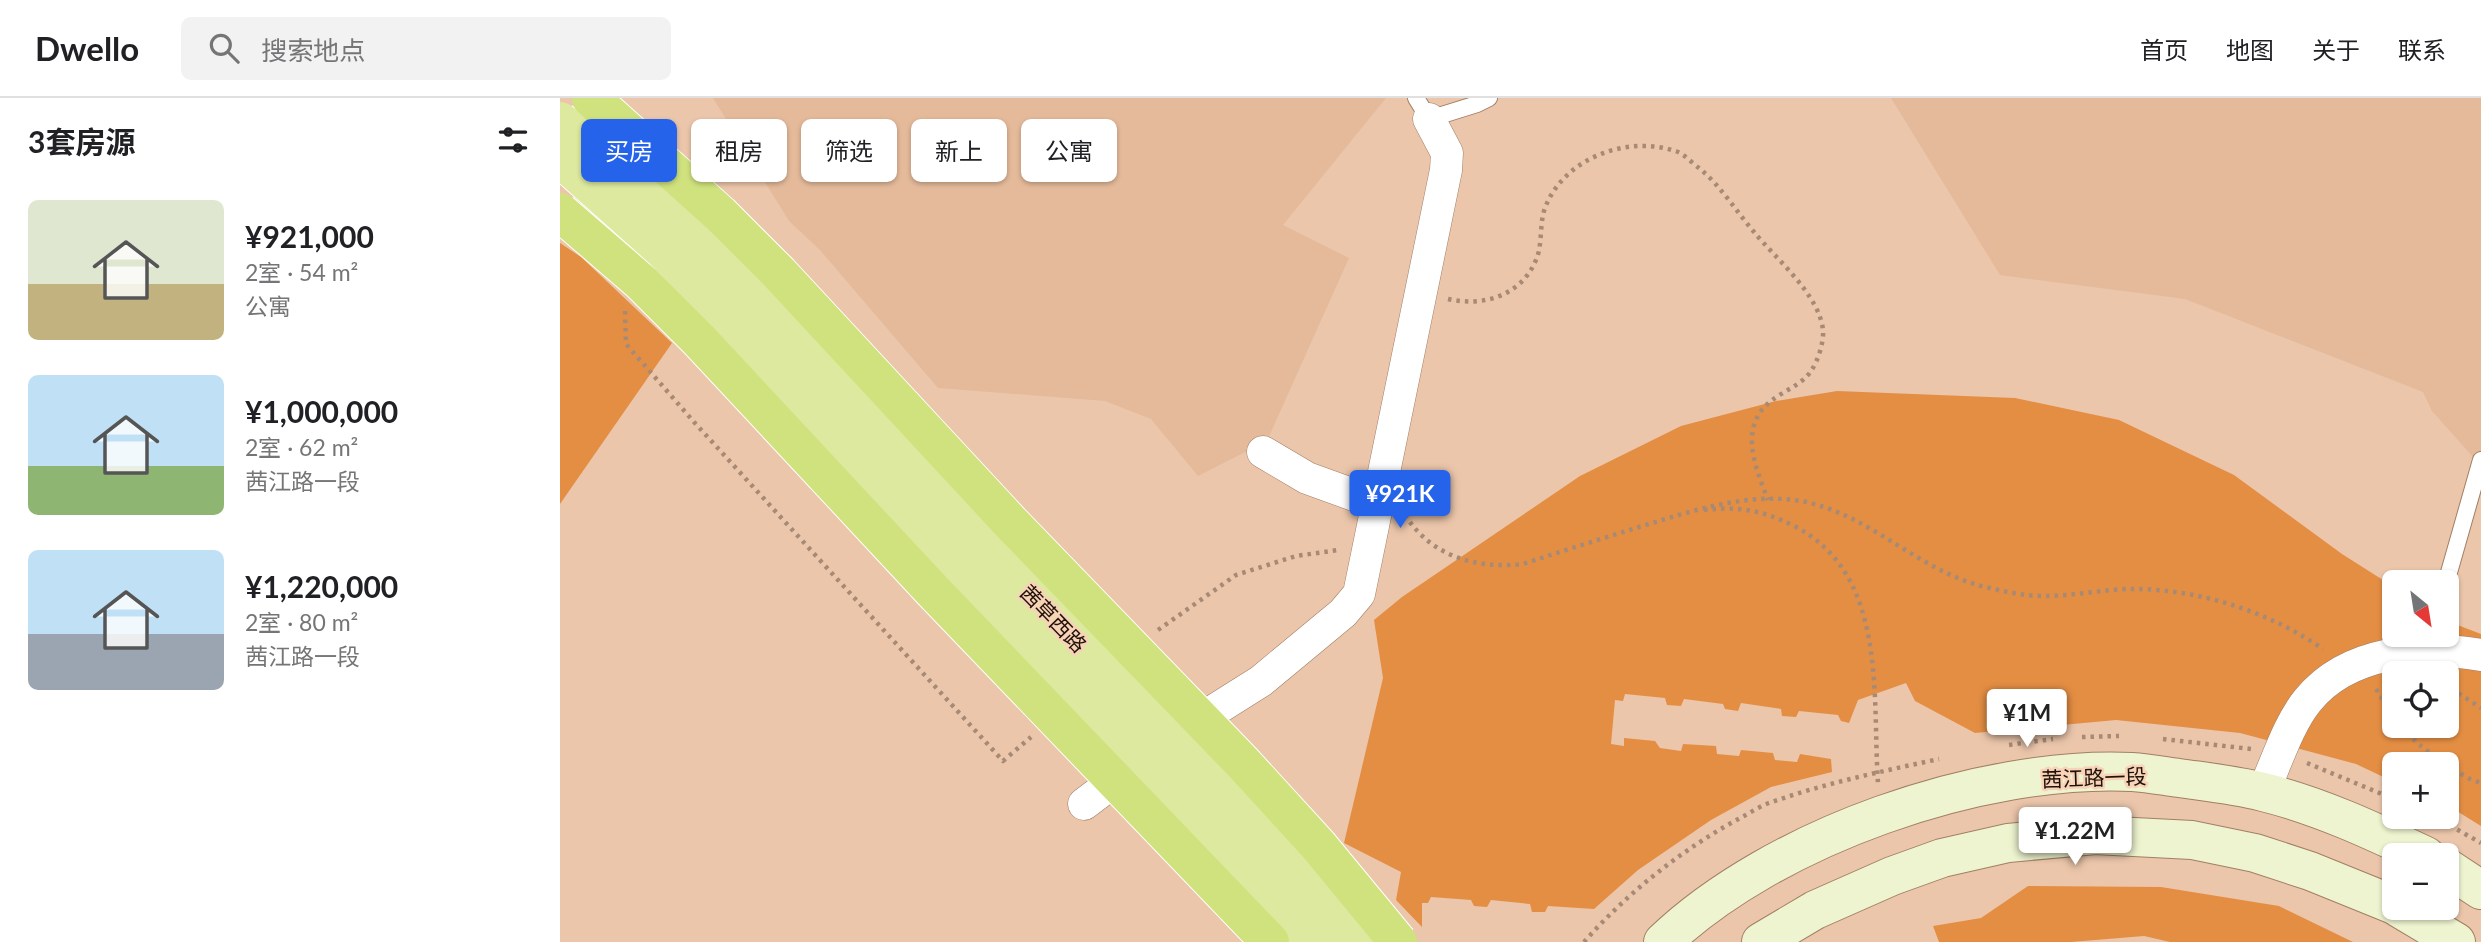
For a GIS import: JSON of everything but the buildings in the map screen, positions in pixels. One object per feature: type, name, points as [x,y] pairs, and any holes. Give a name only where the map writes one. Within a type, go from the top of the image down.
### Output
[{"type":"highway","points":[[591,98],[720,214],[779,273],[1012,523],[1243,763],[1318,845],[1398,942]]},
{"type":"highway","points":[[560,212],[642,283],[690,331],[942,601],[1270,942]]},
{"type":"main road","points":[[560,121],[645,192],[738,305]]},
{"type":"main road","points":[[560,158],[662,249],[738,305]]},
{"type":"main road","name":"茜草西路","points":[[738,305],[959,567],[1269,890],[1314,942]]},
{"type":"main road","name":"茜草西路","points":[[738,305],[983,544],[1293,869],[1358,942]]},
{"type":"main road","name":"茜江路一段","points":[[1663,942],[1729,889],[1807,845],[1930,799],[2000,783],[2059,775],[2132,772],[2263,792],[2353,822],[2398,843]]},
{"type":"main road","points":[[1761,942],[1815,910],[1892,876],[1942,858],[2008,843],[2095,835],[2192,840],[2255,853],[2310,871],[2382,900]]},
{"type":"main road","points":[[2459,876],[2481,890]]},
{"type":"main road","points":[[2419,920],[2456,942]]},
{"type":"street","points":[[1084,804],[1192,722],[1261,681],[1343,613],[1359,594],[1447,153],[1422,109]]},
{"type":"street","points":[[1263,452],[1307,478],[1381,491]]},
{"type":"street","points":[[2263,792],[2307,701],[2345,668],[2411,648]]},
{"type":"street","points":[[2451,648],[2481,655]]},
{"type":"lane","points":[[1422,109],[1477,104],[1489,98]]},
{"type":"lane","points":[[2450,570],[2481,460]]},
{"type":"path","points":[[1421,294],[1480,302],[1503,296],[1521,284],[1537,260],[1545,208],[1562,181],[1592,157],[1629,145],[1657,147],[1681,153],[1704,173],[1798,280],[1816,310],[1823,331],[1819,353],[1811,371],[1760,413],[1752,430],[1752,458],[1768,500]]},
{"type":"path","points":[[1381,491],[1425,538],[1451,555],[1472,563],[1498,566],[1523,564],[1714,505],[1768,500],[1796,501],[1852,517],[1945,573],[1979,585],[2020,594],[2045,596],[2129,589],[2164,592],[2233,605],[2300,634],[2345,668]]},
{"type":"path","points":[[1688,513],[1728,507],[1756,510],[1804,531],[1842,566],[1856,590],[1868,630],[1880,816]]},
{"type":"path","points":[[2459,694],[2481,708]]},
{"type":"path","points":[[2413,738],[2429,752]]},
{"type":"path","points":[[2459,772],[2481,783]]},
{"type":"path","points":[[2456,829],[2481,843]]},
{"type":"shaded area","points":[[713,98],[1386,98],[1283,225],[1349,258],[1267,441],[1198,476],[1151,419],[1105,401],[938,388],[820,250],[789,221],[765,182],[787,182],[787,119],[726,119]]},
{"type":"shaded area","points":[[1891,98],[2481,98],[2481,466],[2432,411],[2423,392],[2185,299],[2000,275]]},
{"type":"shaded area","points":[[560,243],[581,257],[672,343],[560,504]]},
{"type":"shaded area","points":[[1837,391],[2015,398],[2119,420],[2234,475],[2342,554],[2382,579],[2382,648],[2459,648],[2459,626],[2481,634],[2481,826],[2459,812],[2459,752],[2382,752],[2382,776],[2356,764],[2240,733],[2116,720],[1975,733],[1915,701],[1906,683],[1858,700],[1849,723],[1841,721],[1838,715],[1799,711],[1796,717],[1782,716],[1781,709],[1741,703],[1738,711],[1725,709],[1723,704],[1684,699],[1681,706],[1667,705],[1665,698],[1625,694],[1623,701],[1615,700],[1611,744],[1624,746],[1624,738],[1655,741],[1660,748],[1681,751],[1683,744],[1716,746],[1717,754],[1739,756],[1741,750],[1773,753],[1775,760],[1797,762],[1800,754],[1831,759],[1832,772],[1771,787],[1711,820],[1638,870],[1594,909],[1548,906],[1545,912],[1532,912],[1530,904],[1491,900],[1487,907],[1474,906],[1471,900],[1431,897],[1428,903],[1422,903],[1422,927],[1396,900],[1401,872],[1344,843],[1383,678],[1374,620],[1402,597],[1580,476],[1681,426],[1776,401]]},
{"type":"shaded area","points":[[2028,886],[2161,887],[2279,906],[2353,942],[2170,942],[2144,936],[2071,942],[1939,942],[1933,926],[1981,918]]}]
